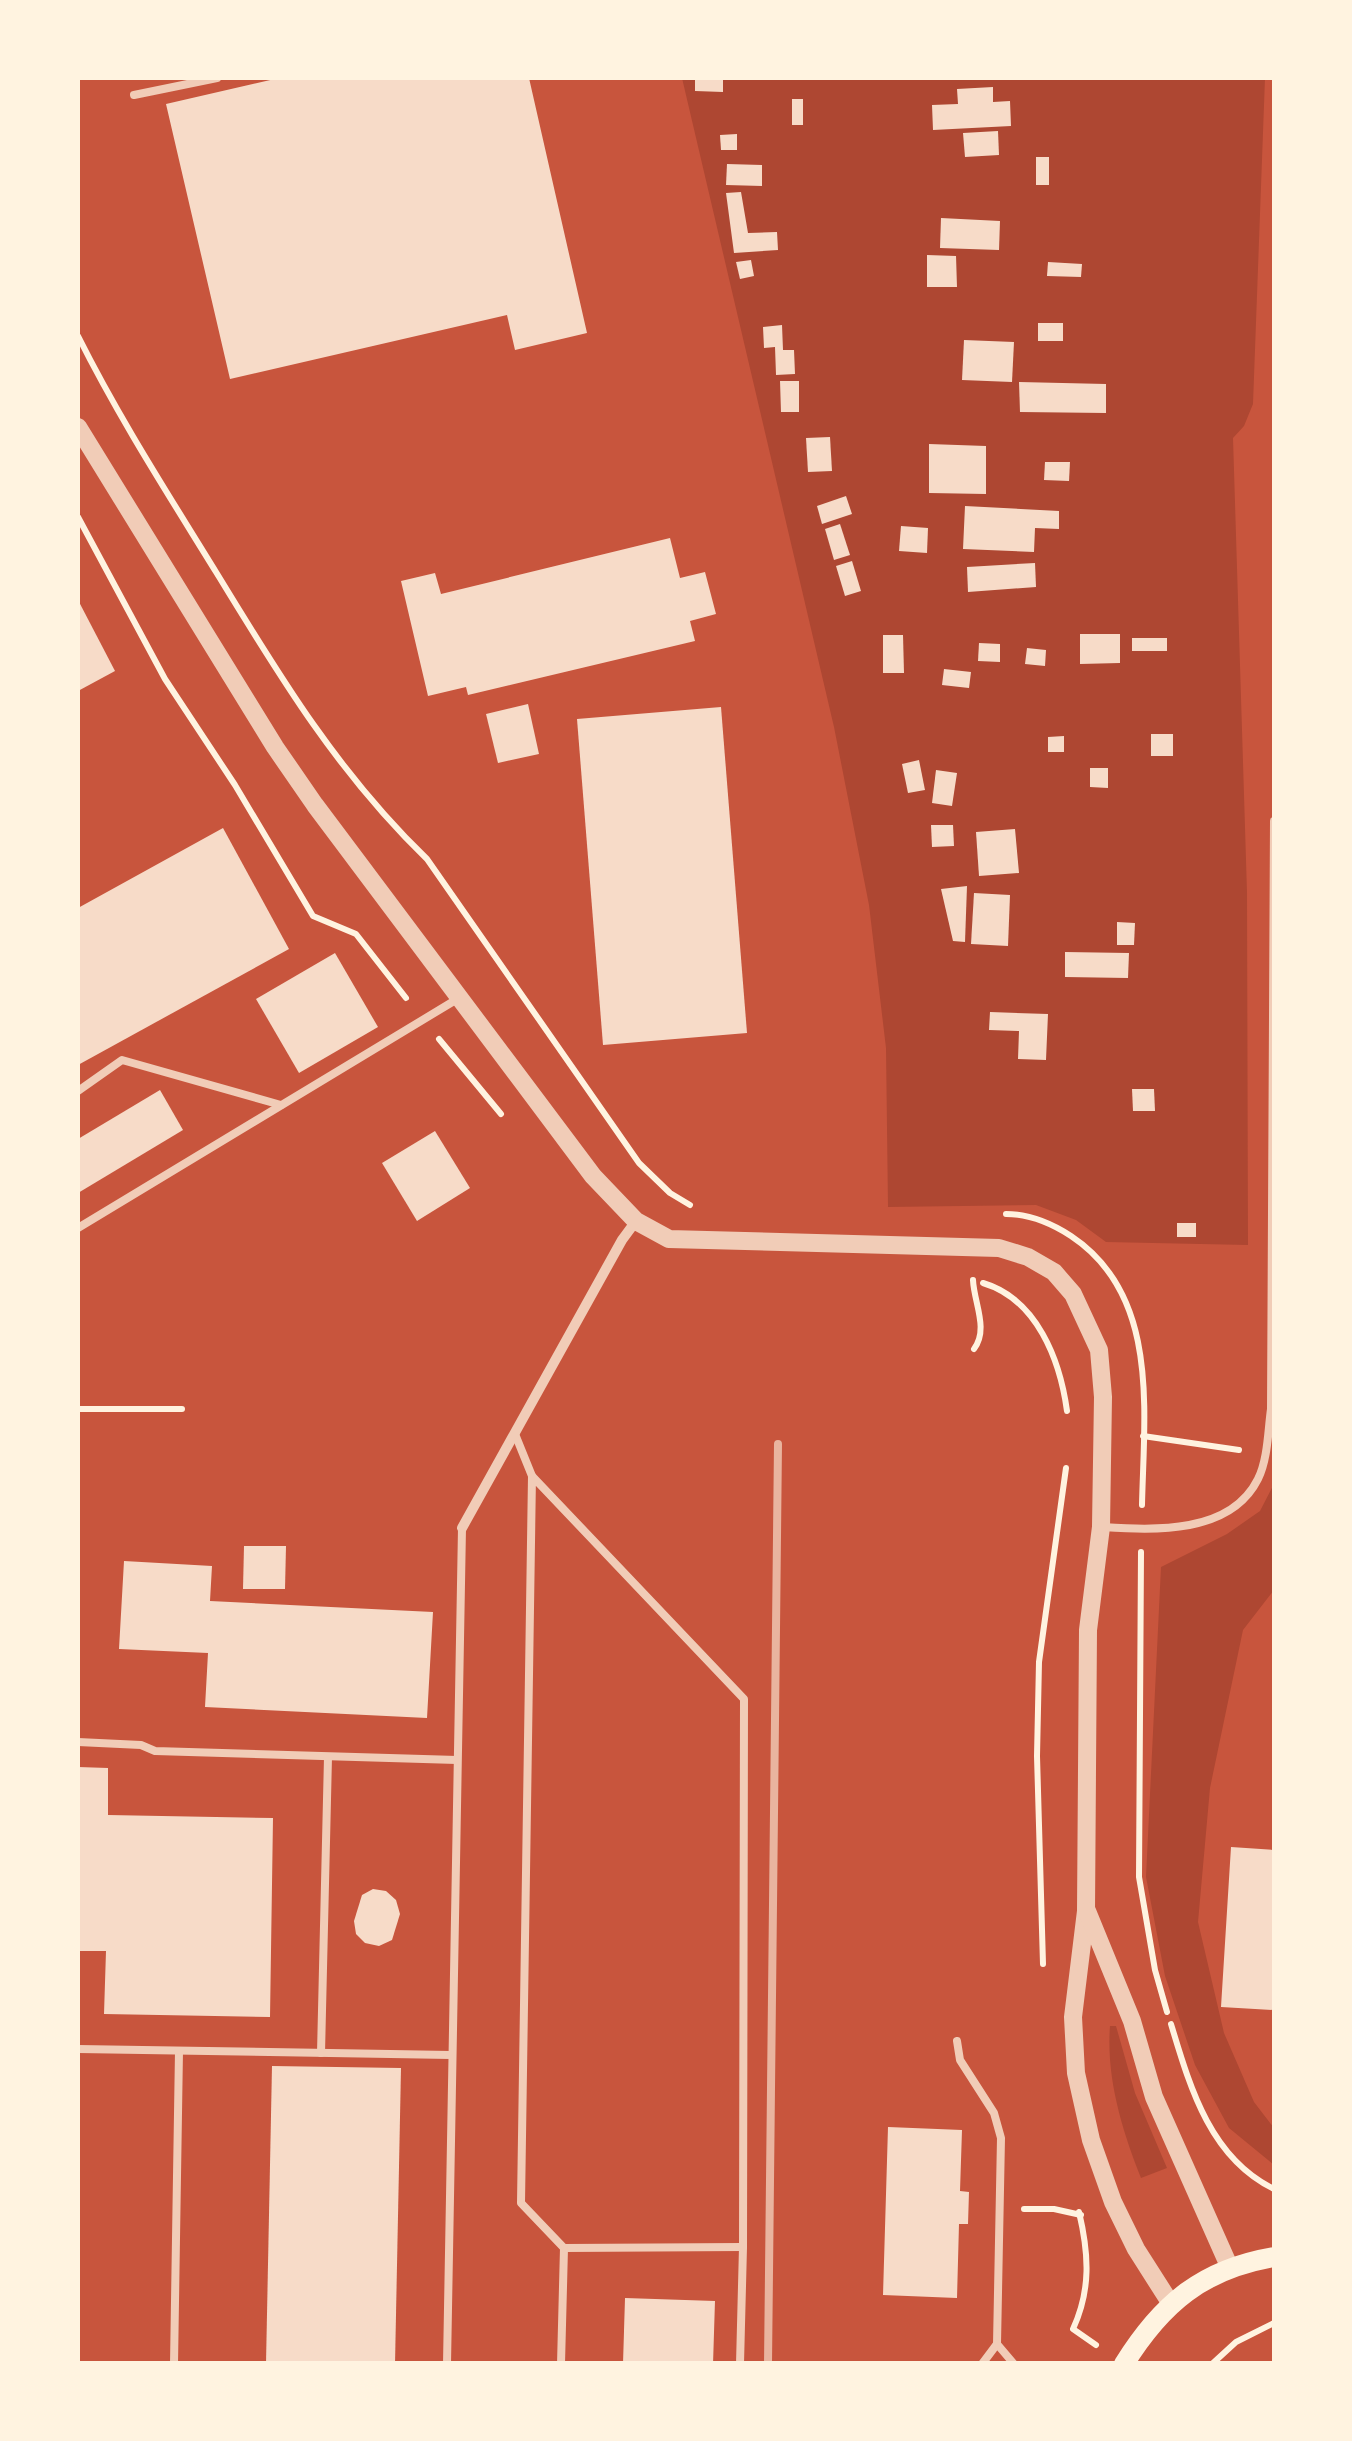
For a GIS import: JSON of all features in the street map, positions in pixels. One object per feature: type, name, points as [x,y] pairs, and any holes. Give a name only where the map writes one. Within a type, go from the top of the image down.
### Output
[{"type":"main road","points":[[1124,2364],[1143,2334],[1170,2304],[1201,2281],[1229,2266],[1274,2257]]},
{"type":"street","points":[[78,427],[274,747],[458,998],[594,1176],[636,1221],[669,1238],[999,1248],[1028,1257],[1054,1272],[1073,1294],[1099,1350],[1103,1397],[1101,1527],[1088,1630],[1086,1911],[1072,2016],[1076,2072],[1091,2140],[1112,2202],[1170,2304]]},
{"type":"street","points":[[462,1528],[636,1221]]},
{"type":"street","points":[[1086,1911],[1132,2021],[1154,2097],[1229,2266]]},
{"type":"lane","points":[[134,95],[217,78]]},
{"type":"lane","points":[[1101,1527],[1142,1530],[1205,1521],[1244,1497],[1258,1478],[1265,1454],[1271,1409],[1274,822]]},
{"type":"lane","points":[[78,1228],[458,998]]},
{"type":"lane","points":[[78,1090],[122,1060],[281,1105]]},
{"type":"lane","points":[[515,1434],[532,1476],[744,1699],[740,2364]]},
{"type":"lane","points":[[532,1476],[522,2203],[564,2248],[561,2364]]},
{"type":"lane","points":[[446,2364],[462,1528]]},
{"type":"lane","points":[[78,1742],[141,1745],[155,1751],[458,1760]]},
{"type":"lane","points":[[321,2053],[328,1757]]},
{"type":"lane","points":[[957,2041],[960,2060],[994,2113],[1001,2138],[997,2344],[982,2364]]},
{"type":"lane","points":[[78,2049],[451,2055]]},
{"type":"lane","points":[[174,2364],[179,2051]]},
{"type":"lane","points":[[564,2248],[743,2247]]},
{"type":"lane","points":[[997,2344],[1014,2364]]},
{"type":"path","points":[[78,336],[114,408],[318,736],[393,826],[427,860],[639,1163],[670,1193],[698,1209]]},
{"type":"path","points":[[78,517],[165,680],[235,785],[314,916],[356,934],[506,1120]]},
{"type":"path","points":[[997,1214],[1017,1214],[1052,1224],[1081,1243],[1107,1269],[1126,1298],[1138,1333],[1143,1436],[1139,1877],[1155,1970],[1185,2071],[1207,2124],[1245,2170],[1274,2189]]},
{"type":"path","points":[[954,1278],[992,1286],[1016,1300],[1039,1326],[1059,1366],[1067,1421]]},
{"type":"path","points":[[973,1280],[982,1330],[982,1339],[974,1349]]},
{"type":"path","points":[[78,1409],[182,1410]]},
{"type":"path","points":[[1143,1436],[1265,1454]]},
{"type":"path","points":[[1044,1983],[1038,1662],[1066,1466]]},
{"type":"path","points":[[1212,2364],[1236,2342],[1274,2323]]},
{"type":"shaded area","points":[[682,78],[1265,78],[1253,404],[1244,426],[1233,438],[1247,892],[1248,1245],[1106,1242],[1076,1220],[1036,1205],[888,1207],[886,1048],[869,905],[834,727]]},
{"type":"shaded area","points":[[1274,1484],[1274,1590],[1243,1630],[1210,1788],[1198,1922],[1224,2033],[1254,2102],[1274,2128],[1274,2165],[1229,2128],[1195,2065],[1165,1976],[1146,1877],[1161,1567],[1227,1534],[1260,1511]]},
{"type":"shaded area","points":[[1110,2026],[1116,2026],[1135,2093],[1167,2168],[1141,2178],[1117,2104],[1110,2065]]},
{"type":"building","points":[[279,78],[529,78],[587,333],[515,350],[507,315],[230,379],[166,104]]},
{"type":"building","points":[[695,78],[723,78],[723,92],[695,91]]},
{"type":"building","points":[[993,87],[993,102],[1010,101],[1011,126],[933,130],[932,105],[958,104],[957,89]]},
{"type":"building","points":[[792,99],[803,99],[803,125],[792,125]]},
{"type":"building","points":[[998,131],[999,155],[965,157],[963,133]]},
{"type":"building","points":[[737,134],[737,150],[721,150],[720,135]]},
{"type":"building","points":[[1036,157],[1049,157],[1049,185],[1036,185]]},
{"type":"building","points":[[727,164],[762,165],[762,186],[726,185]]},
{"type":"building","points":[[741,192],[748,233],[777,232],[778,250],[734,253],[726,193]]},
{"type":"building","points":[[941,218],[1000,221],[999,250],[940,248]]},
{"type":"building","points":[[927,255],[956,256],[957,287],[927,287]]},
{"type":"building","points":[[751,260],[754,276],[740,279],[736,262]]},
{"type":"building","points":[[1048,262],[1082,264],[1081,277],[1047,276]]},
{"type":"building","points":[[1038,323],[1063,323],[1063,341],[1038,341]]},
{"type":"building","points":[[782,325],[783,350],[794,350],[795,374],[776,375],[775,347],[764,348],[763,327]]},
{"type":"building","points":[[964,340],[1014,342],[1012,382],[962,380]]},
{"type":"building","points":[[780,381],[799,381],[799,412],[781,412]]},
{"type":"building","points":[[1019,382],[1106,384],[1106,413],[1020,412]]},
{"type":"building","points":[[830,437],[832,471],[808,472],[806,438]]},
{"type":"building","points":[[929,444],[986,446],[986,494],[929,493]]},
{"type":"building","points":[[1045,462],[1070,462],[1069,481],[1044,480]]},
{"type":"building","points":[[846,496],[852,514],[822,524],[817,506]]},
{"type":"building","points":[[965,506],[1059,511],[1059,529],[1035,528],[1034,552],[963,549]]},
{"type":"building","points":[[840,524],[850,555],[834,560],[825,529]]},
{"type":"building","points":[[901,526],[928,528],[927,553],[899,551]]},
{"type":"building","points":[[670,538],[680,578],[705,572],[716,614],[690,621],[695,641],[468,695],[466,687],[428,696],[401,581],[435,573],[441,594]]},
{"type":"building","points":[[852,561],[861,591],[845,596],[836,566]]},
{"type":"building","points":[[1035,563],[1036,587],[968,592],[967,567]]},
{"type":"building","points":[[78,600],[115,671],[78,691]]},
{"type":"building","points":[[1080,634],[1120,634],[1120,663],[1080,664]]},
{"type":"building","points":[[883,635],[903,635],[904,673],[883,673]]},
{"type":"building","points":[[1132,638],[1167,638],[1167,651],[1132,651]]},
{"type":"building","points":[[979,643],[1000,644],[1000,662],[978,661]]},
{"type":"building","points":[[1027,648],[1046,650],[1045,666],[1025,664]]},
{"type":"building","points":[[944,669],[971,672],[969,688],[942,685]]},
{"type":"building","points":[[528,704],[539,754],[498,763],[486,714]]},
{"type":"building","points":[[721,707],[747,1033],[603,1045],[577,719]]},
{"type":"building","points":[[1151,734],[1173,734],[1173,756],[1151,756]]},
{"type":"building","points":[[1064,736],[1064,752],[1048,752],[1048,737]]},
{"type":"building","points":[[919,760],[925,790],[908,793],[902,764]]},
{"type":"building","points":[[1090,768],[1108,768],[1108,788],[1090,787]]},
{"type":"building","points":[[936,770],[957,773],[952,806],[932,803]]},
{"type":"building","points":[[931,825],[953,825],[954,846],[932,847]]},
{"type":"building","points":[[223,828],[289,949],[78,1065],[78,908]]},
{"type":"building","points":[[1015,829],[1019,873],[979,876],[976,832]]},
{"type":"building","points":[[967,886],[965,942],[953,941],[941,889]]},
{"type":"building","points":[[974,893],[1010,895],[1008,946],[971,944]]},
{"type":"building","points":[[1117,922],[1135,923],[1134,945],[1117,945]]},
{"type":"building","points":[[1065,952],[1129,953],[1128,978],[1065,977]]},
{"type":"building","points":[[335,953],[378,1027],[299,1073],[256,999]]},
{"type":"building","points":[[990,1012],[1048,1014],[1046,1060],[1018,1059],[1019,1031],[989,1030]]},
{"type":"building","points":[[1132,1089],[1154,1089],[1155,1111],[1133,1111]]},
{"type":"building","points":[[160,1090],[183,1130],[78,1193],[78,1139]]},
{"type":"building","points":[[435,1131],[470,1188],[417,1221],[382,1163]]},
{"type":"building","points":[[1177,1223],[1196,1223],[1196,1237],[1177,1237]]},
{"type":"building","points":[[244,1546],[286,1546],[285,1589],[243,1589]]},
{"type":"building","points":[[124,1561],[212,1566],[210,1601],[433,1612],[427,1718],[205,1707],[208,1653],[119,1649]]},
{"type":"building","points":[[78,1767],[108,1768],[108,1815],[273,1818],[270,2017],[104,2014],[106,1951],[78,1951]]},
{"type":"building","points":[[1231,1847],[1274,1850],[1274,2010],[1221,2007]]},
{"type":"building","points":[[373,1889],[386,1891],[396,1900],[400,1914],[392,1940],[379,1946],[365,1943],[356,1934],[354,1921],[362,1895]]},
{"type":"building","points":[[272,2066],[401,2068],[395,2364],[266,2364]]},
{"type":"building","points":[[888,2127],[962,2130],[960,2191],[969,2192],[968,2224],[959,2224],[957,2298],[883,2295]]},
{"type":"building","points":[[625,2298],[715,2301],[713,2364],[623,2364]]},
{"type":"railway","points":[[768,2364],[778,1444]]}]
